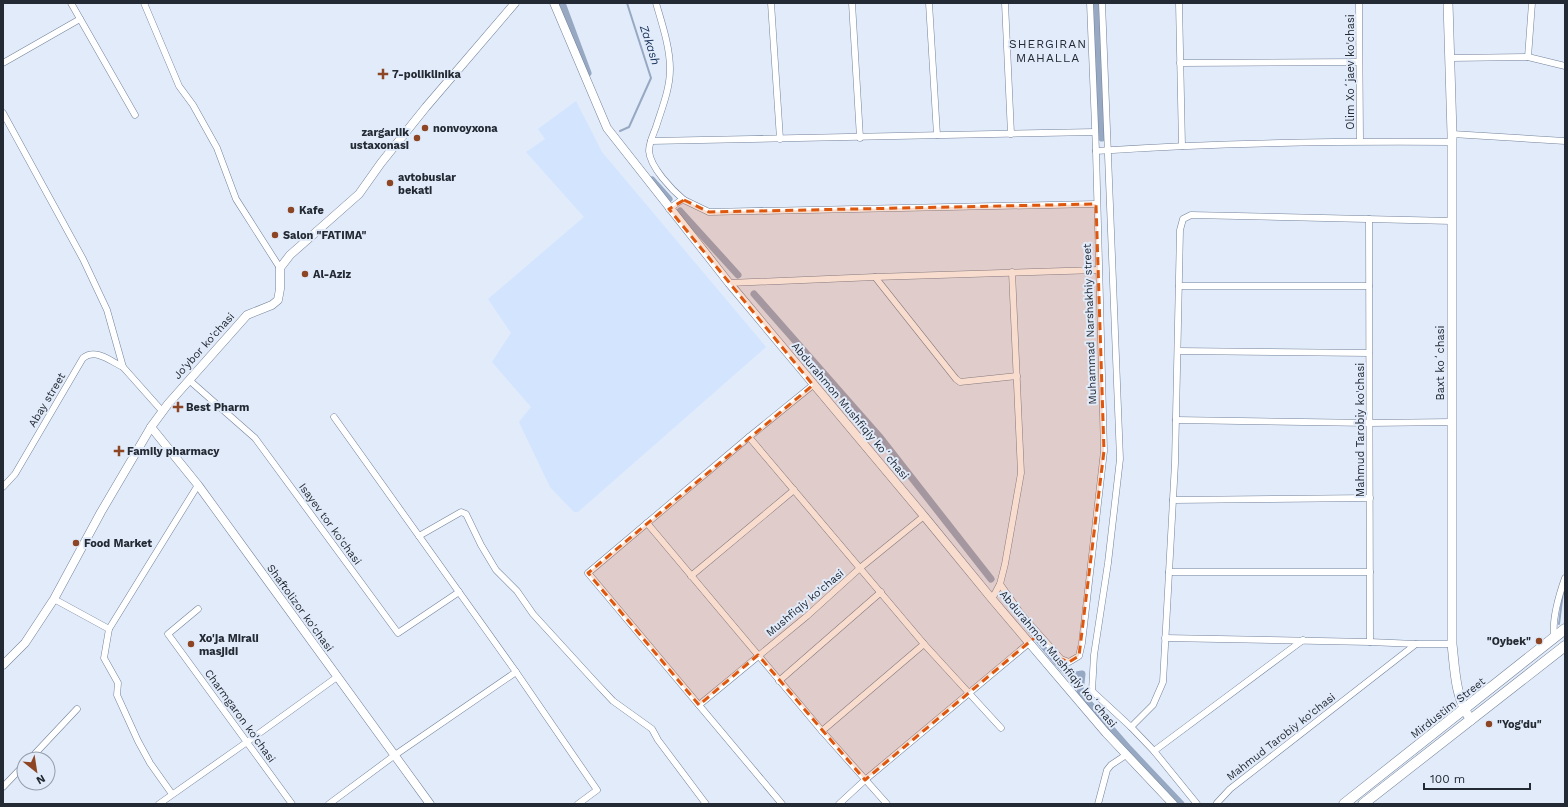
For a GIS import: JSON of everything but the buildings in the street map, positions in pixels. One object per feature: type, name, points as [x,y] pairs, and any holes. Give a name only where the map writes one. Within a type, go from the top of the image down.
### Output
[{"type":"main road","name":"Baxt koʻchasi","points":[[1448,3],[1452,138],[1452,644],[1459,697],[1464,710],[1471,720]]},
{"type":"main road","name":"Mirdustim Street","points":[[1344,804],[1565,629]]},
{"type":"main road","name":"Mirdustim Street","points":[[1363,804],[1565,646]]},
{"type":"street","points":[[71,3],[135,115]]},
{"type":"street","points":[[144,3],[179,86],[193,105],[217,148],[236,199],[280,268],[290,255],[359,194],[381,163],[426,107],[515,3]]},
{"type":"street","name":"Abdurahmon Mushfiqiy koʻchasi","points":[[554,3],[607,128],[729,283],[992,599],[1126,755],[1173,804]]},
{"type":"street","points":[[656,3],[666,39],[670,68],[668,93],[651,141],[649,151],[652,160],[672,191],[684,200],[709,212],[1096,204]]},
{"type":"street","points":[[771,3],[780,139]]},
{"type":"street","points":[[852,3],[860,138]]},
{"type":"street","points":[[929,3],[937,135]]},
{"type":"street","points":[[1005,3],[1011,134]]},
{"type":"street","name":"Muhammad Narshakhiy street","points":[[1000,584],[1021,614],[1061,659],[1069,662],[1078,656],[1082,643],[1104,451],[1096,204],[1096,151],[1090,3]]},
{"type":"street","points":[[1102,3],[1120,459],[1108,563],[1094,655],[1092,691],[1131,727],[1197,804]]},
{"type":"street","points":[[1178,3],[1182,146]]},
{"type":"street","name":"Olim Xoʻjaev ko'chasi","points":[[1359,3],[1360,141]]},
{"type":"street","points":[[1528,57],[1532,3]]},
{"type":"street","points":[[3,62],[80,19]]},
{"type":"street","points":[[1450,58],[1528,57],[1565,66]]},
{"type":"street","points":[[1180,63],[1360,62]]},
{"type":"street","points":[[3,113],[83,259],[107,310],[122,367],[163,412]]},
{"type":"street","points":[[651,141],[860,138],[1095,132]]},
{"type":"street","points":[[1096,151],[1182,146],[1452,138],[1565,141]]},
{"type":"street","points":[[670,209],[680,201],[684,200]]},
{"type":"street","points":[[1131,727],[1153,705],[1163,682],[1173,500],[1181,224],[1183,219],[1191,215],[1452,221]]},
{"type":"street","name":"Mahmud Tarobiy ko'chasi","points":[[1369,219],[1370,642]]},
{"type":"street","name":"Jo'ybor ko'chasi","points":[[3,666],[25,643],[54,599],[101,512],[151,427],[189,380],[247,315],[272,305],[278,300],[280,289],[280,268]]},
{"type":"street","points":[[729,283],[1098,270]]},
{"type":"street","points":[[992,599],[1000,584],[1006,564],[1021,473],[1012,272]]},
{"type":"street","points":[[875,277],[956,380],[965,381],[1017,376]]},
{"type":"street","points":[[1179,286],[1369,286]]},
{"type":"street","points":[[1178,351],[1369,352]]},
{"type":"street","name":"Abay street","points":[[3,488],[15,474],[83,358],[93,354],[100,355],[122,367]]},
{"type":"street","name":"Isayev tor ko'chasi","points":[[189,380],[255,438],[398,633],[459,592]]},
{"type":"street","points":[[782,804],[588,573],[749,437],[814,385]]},
{"type":"street","points":[[334,417],[516,672],[598,790],[580,803]]},
{"type":"street","points":[[1176,420],[1370,423],[1452,422]]},
{"type":"street","name":"Shaftolizor ko'chasi","points":[[151,427],[198,485],[430,804]]},
{"type":"street","points":[[749,437],[924,644],[1000,728]]},
{"type":"street","points":[[172,794],[150,763],[138,741],[117,695],[118,682],[104,658],[109,629],[198,485]]},
{"type":"street","points":[[691,576],[794,490]]},
{"type":"street","points":[[1173,500],[1370,498]]},
{"type":"street","points":[[419,536],[455,514],[461,512],[466,514],[481,545],[496,570],[517,591],[533,614],[556,640],[614,701],[652,729],[658,740],[706,804]]},
{"type":"street","name":"Mushfiqiy ko'chasi","points":[[699,705],[807,616],[860,568],[924,516]]},
{"type":"street","points":[[647,523],[779,681],[887,804]]},
{"type":"street","points":[[1169,572],[1370,572]]},
{"type":"street","points":[[1554,637],[1553,629],[1560,594],[1565,578]]},
{"type":"street","points":[[779,681],[881,592]]},
{"type":"street","points":[[54,599],[109,629]]},
{"type":"street","name":"Charmgaron ko'chasi","points":[[198,609],[168,634],[292,804]]},
{"type":"street","points":[[1165,638],[1452,644]]},
{"type":"street","points":[[1154,752],[1303,640]]},
{"type":"street","points":[[839,804],[865,780],[1029,643]]},
{"type":"street","points":[[822,731],[924,644]]},
{"type":"street","name":"Mahmud Tarobiy ko'chasi","points":[[1217,802],[1230,789],[1416,644]]},
{"type":"street","points":[[332,803],[516,672]]},
{"type":"street","points":[[159,804],[337,677]]},
{"type":"street","points":[[38,751],[77,709]]},
{"type":"street","points":[[1098,804],[1107,770],[1111,765],[1126,755]]},
{"type":"street","points":[[3,788],[16,774]]},
{"type":"highlighted area","points":[[684,200],[709,212],[1096,204],[1104,451],[1079,656],[1069,662],[1061,659],[1039,634],[865,780],[758,655],[699,705],[588,573],[813,385],[669,209]]},
{"type":"shaded area","points":[[576,101],[602,152],[766,347],[578,512],[574,512],[550,487],[519,422],[531,407],[492,362],[511,333],[488,299],[584,217],[526,152],[545,139],[538,129]]},
{"type":"waterway","points":[[562,3],[588,73]]},
{"type":"waterway","name":"Zakash","points":[[620,131],[629,127],[651,78],[627,3]]},
{"type":"waterway","points":[[1096,3],[1102,138]]},
{"type":"waterway","points":[[652,180],[669,199]]},
{"type":"waterway","points":[[680,211],[738,275]]},
{"type":"waterway","points":[[754,294],[879,436],[991,579]]},
{"type":"waterway","name":"Zakash","points":[[1559,624],[1563,592]]},
{"type":"waterway","points":[[1023,620],[1055,660],[1070,676],[1082,674],[1080,693],[1129,749],[1181,804]]},
{"type":"place","name":"7-poliklinika","points":[[383,74]]},
{"type":"place","name":"nonvoyxona","points":[[425,128]]},
{"type":"place","name":"zargarlik ustaxonasi","points":[[417,138]]},
{"type":"place","name":"avtobuslar bekati","points":[[390,183]]},
{"type":"place","name":"Kafe","points":[[291,210]]},
{"type":"place","name":"Salon \"FATIMA\"","points":[[275,235]]},
{"type":"place","name":"Al-Aziz","points":[[305,274]]},
{"type":"place","name":"Best Pharm","points":[[178,407]]},
{"type":"place","name":"Family pharmacy","points":[[119,451]]},
{"type":"place","name":"Food Market","points":[[76,543]]},
{"type":"place","name":"\"Oybek\"","points":[[1539,641]]},
{"type":"place","name":"Xo'ja Mirali masjidi","points":[[191,644]]},
{"type":"place","name":"\"Yog'du\"","points":[[1489,724]]},
{"type":"district","name":"SHERGIRAN MAHALLA","points":[[1048,51]]}]
